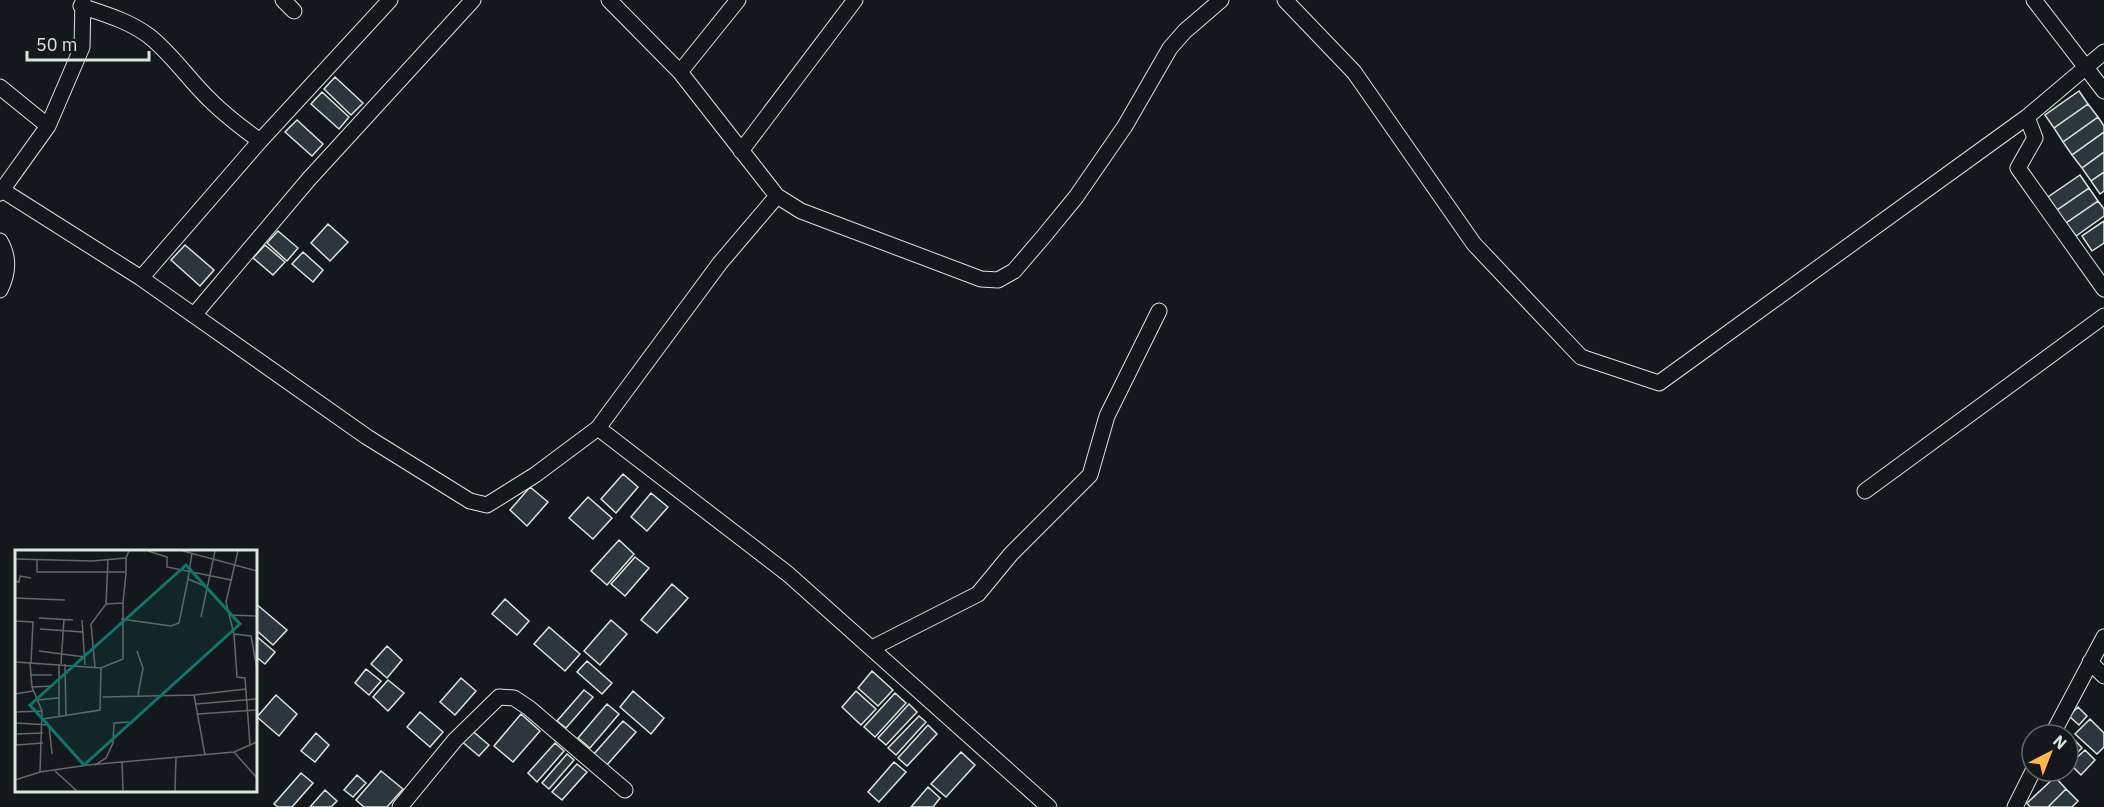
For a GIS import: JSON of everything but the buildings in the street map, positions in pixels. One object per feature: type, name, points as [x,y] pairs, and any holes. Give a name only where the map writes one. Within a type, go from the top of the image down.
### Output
[{"type":"street","points":[[283,0],[294,11]]},
{"type":"street","points":[[141,279],[260,141],[390,0]]},
{"type":"street","points":[[194,315],[309,179],[473,0]]},
{"type":"street","points":[[609,0],[680,72],[777,196],[801,211],[981,279],[998,280],[1014,271],[1076,196],[1125,126],[1170,48],[1185,31],[1221,0]]},
{"type":"street","points":[[741,151],[855,0]]},
{"type":"street","points":[[1285,0],[1354,72],[1474,244],[1581,357],[1659,383],[2027,117],[2104,52]]},
{"type":"street","points":[[2034,0],[2104,91]]},
{"type":"street","points":[[680,72],[733,2]]},
{"type":"street","points":[[260,141],[208,99],[176,61],[148,35],[120,19],[82,3],[82,47],[48,126],[1,192],[141,279],[366,437],[470,501],[487,505],[536,475],[598,428],[720,263],[777,196]]},
{"type":"street","points":[[0,87],[48,126]]},
{"type":"street","points":[[2027,117],[2034,138],[2018,168],[2104,289]]},
{"type":"street","points":[[0,241],[4,249],[8,274],[0,290]]},
{"type":"street","points":[[872,648],[978,594],[1011,554],[1090,476],[1107,416],[1159,311]]},
{"type":"street","points":[[1865,491],[2104,316]]},
{"type":"street","points":[[598,428],[788,573],[1049,807]]},
{"type":"street","points":[[2058,723],[2104,637]]},
{"type":"street","points":[[2090,662],[2104,676]]},
{"type":"street","points":[[400,807],[455,740],[499,698],[514,698],[529,708],[625,790]]},
{"type":"street","points":[[2015,807],[2028,783]]}]
